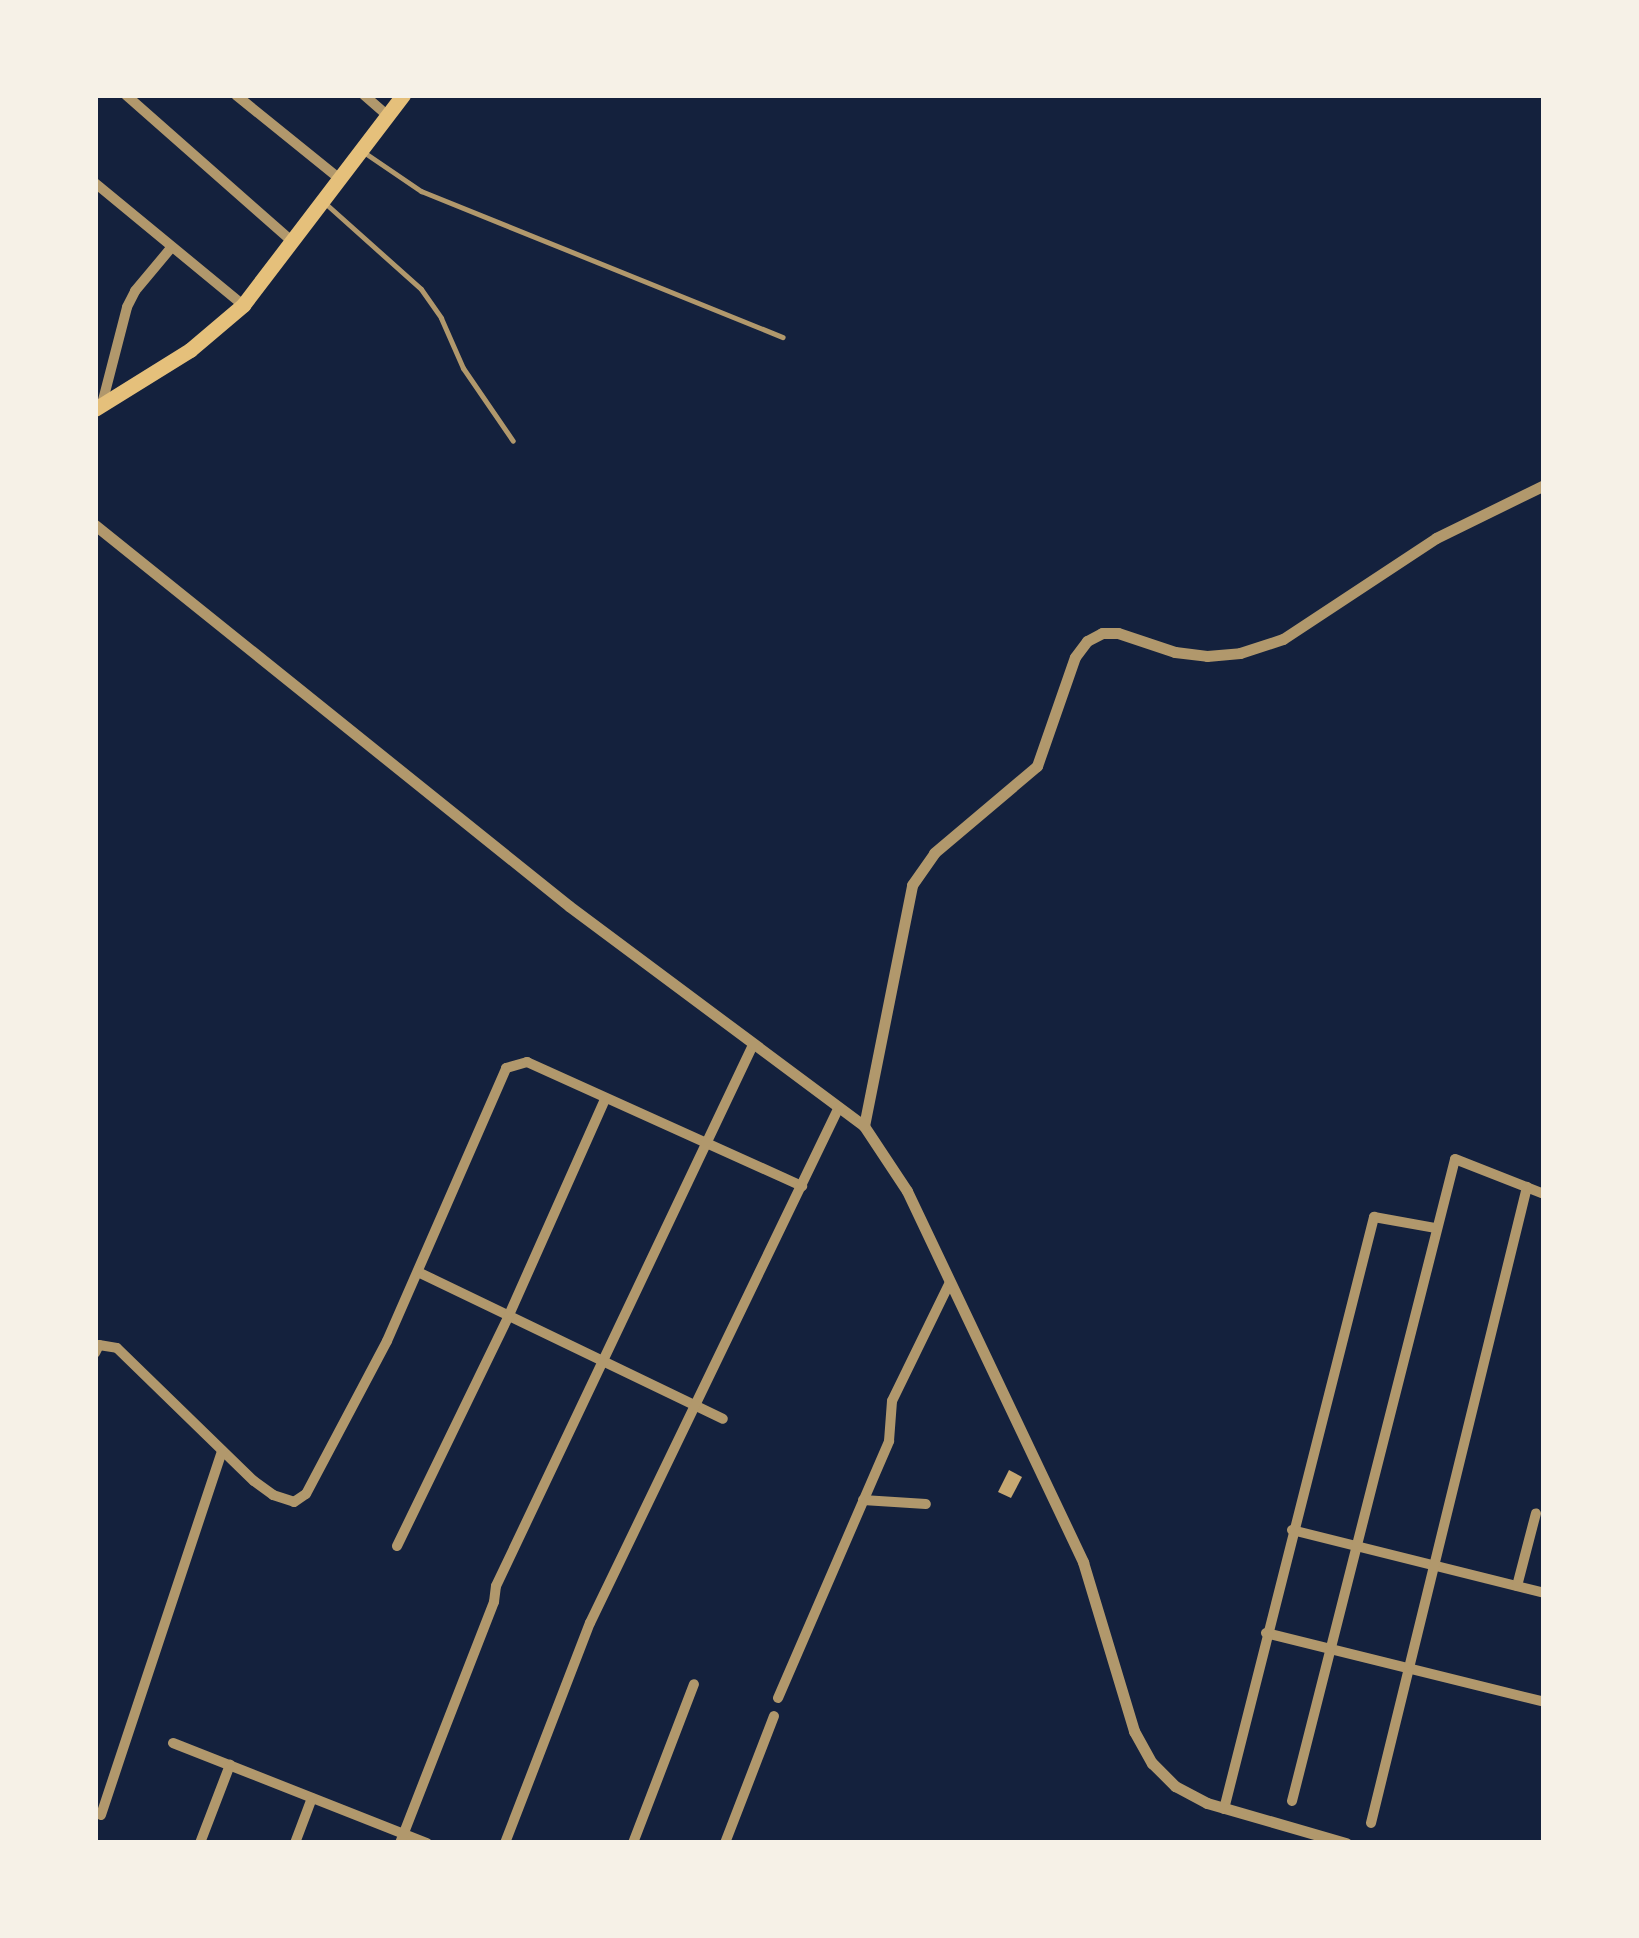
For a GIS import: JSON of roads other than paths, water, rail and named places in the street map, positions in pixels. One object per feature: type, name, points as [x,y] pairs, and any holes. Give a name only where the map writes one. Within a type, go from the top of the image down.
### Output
[{"type":"highway","points":[[99,407],[190,350],[243,305],[403,95]]},
{"type":"street","points":[[126,95],[293,242]]},
{"type":"street","points":[[236,95],[341,180]]},
{"type":"street","points":[[364,95],[390,117]]},
{"type":"street","points":[[95,183],[243,305]]},
{"type":"street","points":[[99,407],[134,291],[171,248]]},
{"type":"street","points":[[864,1126],[912,885],[934,852],[1037,766],[1076,657],[1087,641],[1102,632],[1118,633],[1175,652],[1207,656],[1240,653],[1283,639],[1436,538],[1544,486]]},
{"type":"street","points":[[95,525],[569,906],[864,1126],[907,1191],[1083,1562],[1134,1731],[1152,1762],[1175,1786],[1224,1809],[1346,1843]]},
{"type":"street","points":[[402,1838],[494,1602],[496,1586],[753,1045]]},
{"type":"street","points":[[95,1352],[100,1345],[117,1348],[222,1451],[273,1495],[294,1502],[306,1494],[420,1273],[506,1068],[528,1062],[802,1186]]},
{"type":"street","points":[[397,1546],[508,1316],[605,1098]]},
{"type":"street","points":[[505,1843],[590,1623],[838,1109]]},
{"type":"street","points":[[1292,1800],[1455,1159],[1544,1194]]},
{"type":"street","points":[[1371,1822],[1527,1188]]},
{"type":"street","points":[[1224,1809],[1374,1218],[1436,1228]]},
{"type":"street","points":[[420,1273],[723,1419]]},
{"type":"street","points":[[778,1698],[889,1440],[892,1401],[950,1282]]},
{"type":"street","points":[[101,1815],[222,1451]]},
{"type":"street","points":[[863,1500],[926,1504]]},
{"type":"street","points":[[1517,1586],[1536,1513]]},
{"type":"street","points":[[1292,1530],[1544,1593]]},
{"type":"street","points":[[1266,1633],[1544,1702]]},
{"type":"street","points":[[633,1843],[694,1684]]},
{"type":"street","points":[[725,1843],[774,1716]]},
{"type":"street","points":[[173,1743],[402,1838],[426,1843]]},
{"type":"street","points":[[200,1843],[230,1766]]},
{"type":"street","points":[[295,1843],[312,1798]]},
{"type":"lane","points":[[363,152],[421,190],[783,337]]},
{"type":"lane","points":[[324,202],[421,288],[441,318],[464,368],[512,441]]}]
